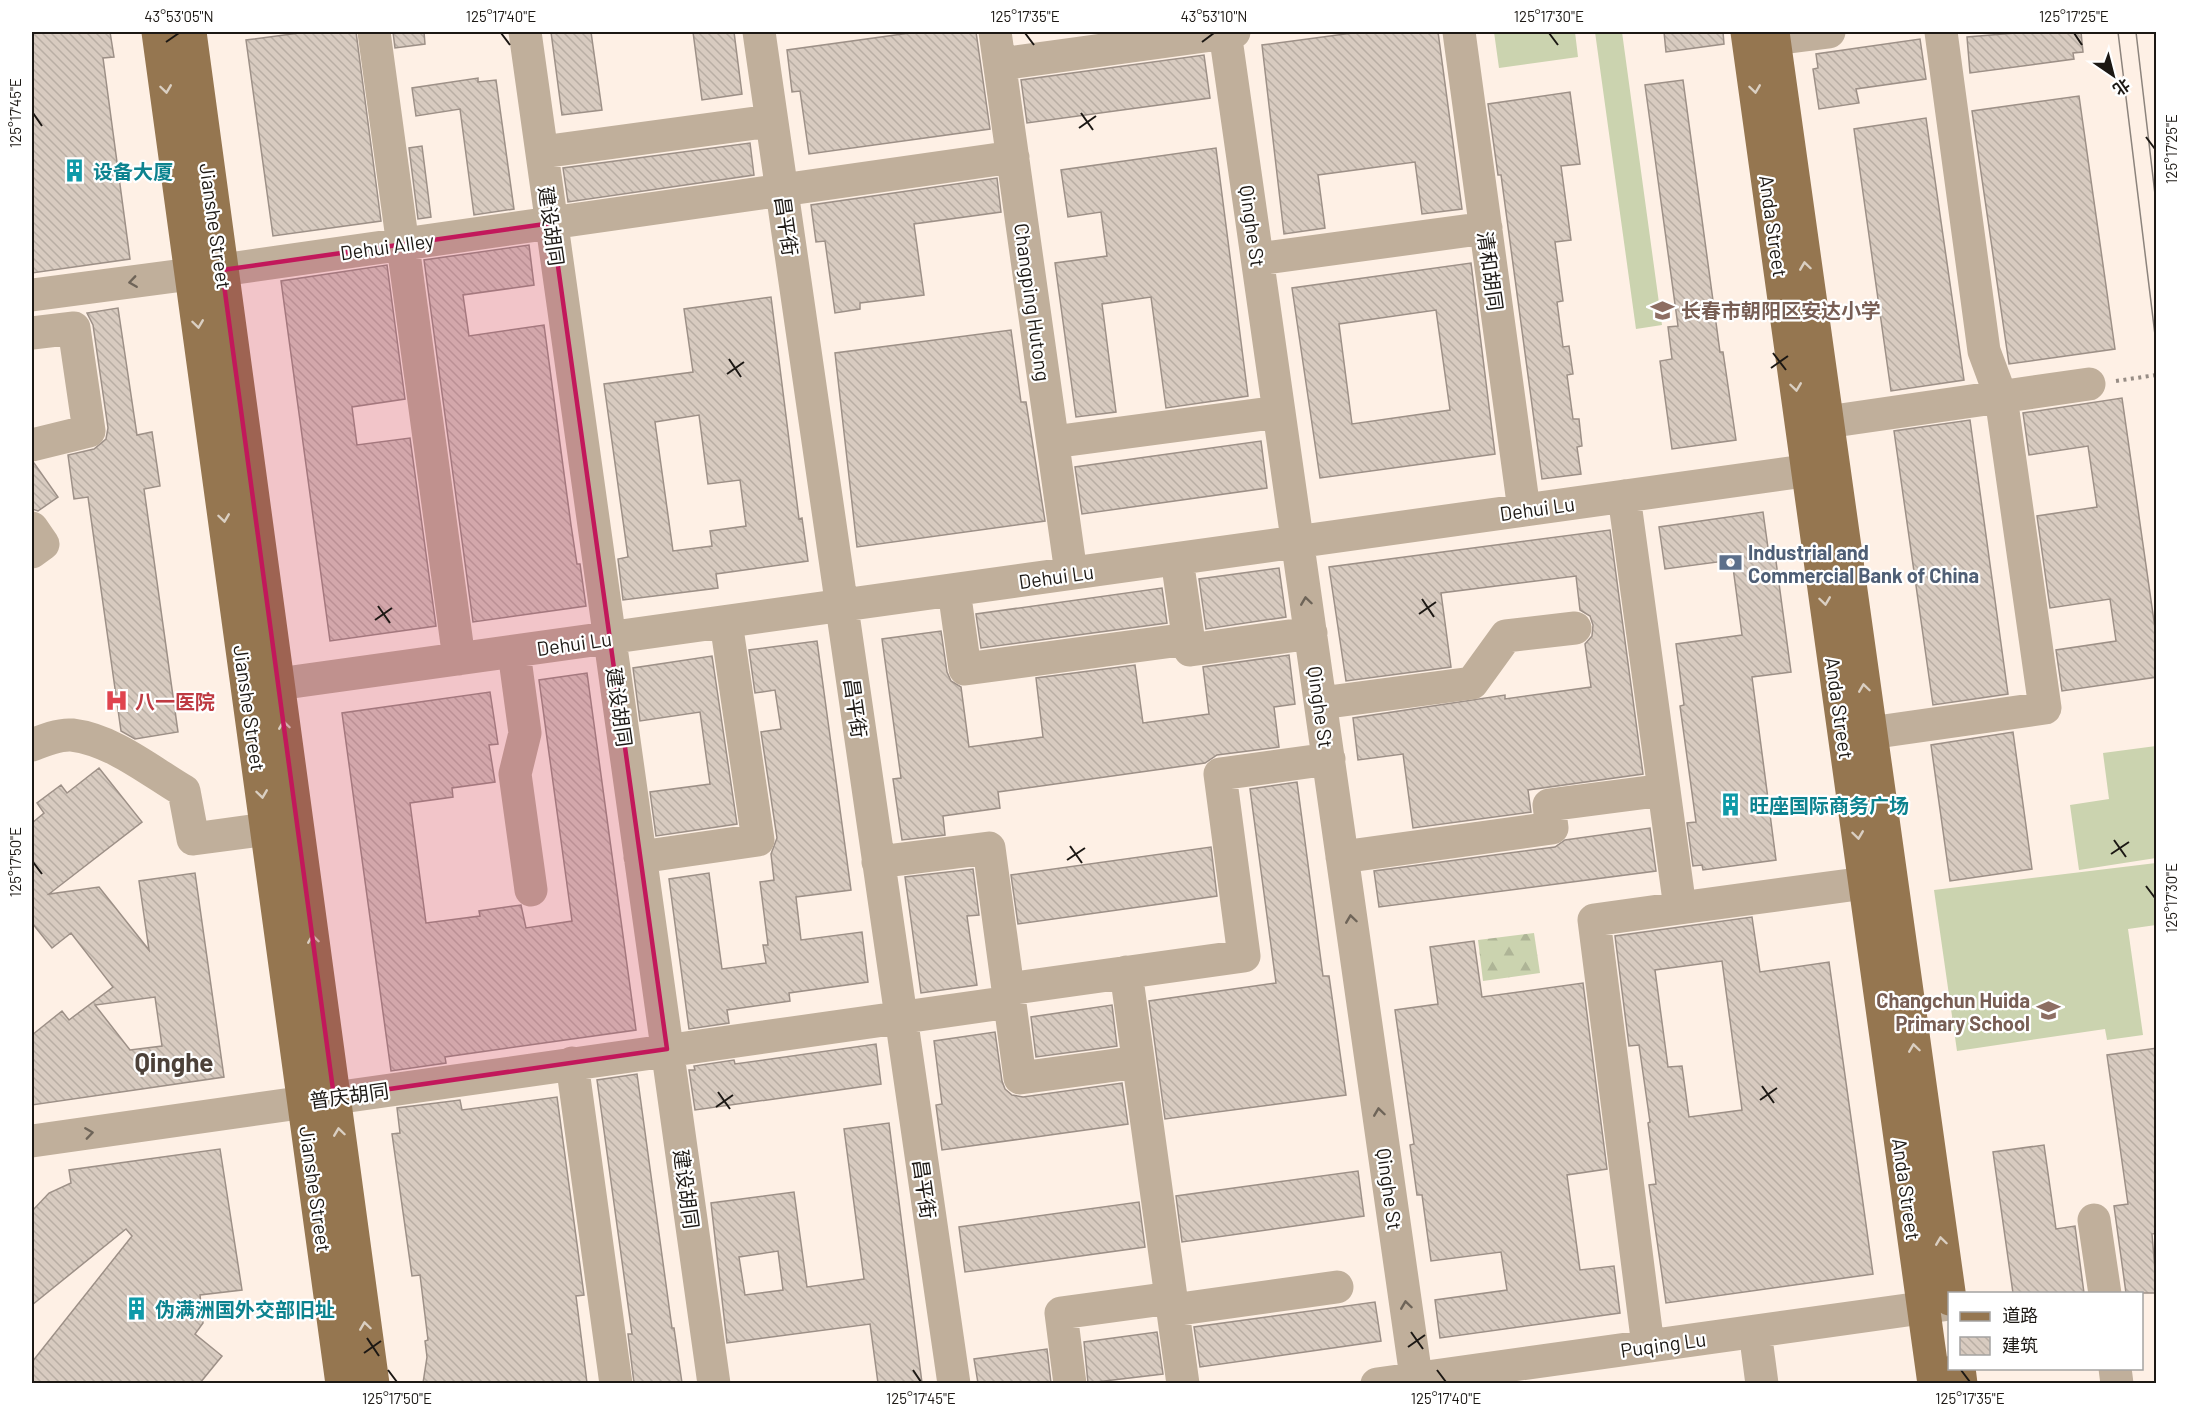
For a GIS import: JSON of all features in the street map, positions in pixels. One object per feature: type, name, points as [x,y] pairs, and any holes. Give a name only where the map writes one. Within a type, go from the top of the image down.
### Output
[{"type":"main road","name":"Jianshe Street","points":[[158,32],[207,272],[278,684],[319,1099],[342,1383]]},
{"type":"main road","name":"Jianshe Street","points":[[190,32],[207,272],[267,829],[373,1383]]},
{"type":"main road","name":"Anda Street","points":[[1764,34],[1827,422],[1820,468],[1870,733],[1941,1303],[1934,1383]]},
{"type":"main road","name":"Anda Street","points":[[1764,34],[1820,468],[1865,883],[1941,1303]]},
{"type":"street","points":[[374,32],[459,659]]},
{"type":"street","name":"建设胡同","points":[[525,32],[714,1383]]},
{"type":"street","name":"昌平街","points":[[759,32],[954,1383]]},
{"type":"street","name":"Changping Hutong","points":[[995,32],[1071,573]]},
{"type":"street","points":[[999,64],[1228,32]]},
{"type":"street","name":"Qinghe St","points":[[1228,32],[1279,412],[1417,1381]]},
{"type":"street","name":"清和胡同","points":[[1459,32],[1524,510]]},
{"type":"street","points":[[1764,34],[1829,32]]},
{"type":"street","points":[[1870,733],[2045,708],[2001,397],[1984,351],[1941,32]]},
{"type":"street","points":[[542,152],[771,121]]},
{"type":"street","name":"Dehui Alley","points":[[32,296],[1013,157]]},
{"type":"street","points":[[1258,259],[1486,228]]},
{"type":"street","points":[[32,333],[74,328],[89,431],[32,445]]},
{"type":"street","points":[[1827,422],[2088,384]]},
{"type":"street","points":[[1053,442],[1279,412]]},
{"type":"street","name":"Dehui Lu","points":[[278,684],[1820,468]]},
{"type":"street","points":[[1624,496],[1680,909]]},
{"type":"street","points":[[32,528],[43,544],[32,552]]},
{"type":"street","points":[[1177,559],[1190,650],[1311,633]]},
{"type":"street","points":[[954,590],[965,669],[1188,639]]},
{"type":"street","points":[[640,857],[758,840],[726,622]]},
{"type":"street","points":[[1321,703],[1472,683],[1506,636],[1575,628]]},
{"type":"street","points":[[514,652],[525,733],[515,774],[531,890]]},
{"type":"street","points":[[32,745],[50,738],[71,735],[104,744],[184,791],[193,840],[267,829]]},
{"type":"street","name":"普庆胡同","points":[[32,1141],[901,1017],[1126,972],[1244,956],[1220,774],[1329,759]]},
{"type":"street","points":[[1342,857],[1552,828],[1549,805],[1664,790]]},
{"type":"street","points":[[878,862],[989,848],[1020,1078],[1138,1062]]},
{"type":"street","points":[[1648,1346],[1593,920],[1865,883]]},
{"type":"street","points":[[1126,972],[1183,1383]]},
{"type":"street","points":[[572,1063],[616,1383]]},
{"type":"street","points":[[2094,1220],[2105,1292]]},
{"type":"street","points":[[1070,1383],[1061,1313],[1337,1287]]},
{"type":"street","name":"Puqing Lu","points":[[1377,1383],[1417,1381],[1941,1303]]},
{"type":"street","points":[[1755,1331],[1762,1383]]},
{"type":"path","points":[[2136,378],[2157,375]]},
{"type":"highlighted area","points":[[552,223],[667,1049],[334,1097],[222,270]]},
{"type":"green space","points":[[1494,32],[1575,32],[1578,57],[1499,68]]},
{"type":"green space","points":[[1595,32],[1622,32],[1662,325],[1636,329]]},
{"type":"green space","points":[[2156,746],[2156,858],[2079,870],[2070,805],[2109,799],[2103,753]]},
{"type":"green space","points":[[2156,863],[2156,925],[2128,929],[2143,1035],[2107,1040],[2105,1029],[1957,1051],[1934,890]]},
{"type":"green space","points":[[1534,933],[1540,973],[1483,981],[1478,940]]},
{"type":"building","name":"设备大厦","points":[[32,32],[110,32],[114,57],[103,58],[130,259],[32,273]]},
{"type":"building","points":[[307,32],[356,32],[381,221],[273,236],[246,40]]},
{"type":"building","points":[[393,32],[424,32],[425,44],[395,48]]},
{"type":"building","points":[[551,32],[591,32],[602,110],[562,115]]},
{"type":"building","points":[[693,32],[734,32],[742,94],[702,100]]},
{"type":"building","points":[[917,32],[976,32],[990,129],[809,154],[800,91],[792,92],[787,50]]},
{"type":"building","points":[[1360,32],[1438,32],[1462,209],[1422,214],[1415,162],[1318,175],[1325,228],[1284,234],[1262,45]]},
{"type":"building","points":[[1664,32],[1723,32],[1724,44],[1666,52]]},
{"type":"building","points":[[2028,32],[2081,32],[2083,52],[2073,53],[2074,59],[1970,73],[1967,37]]},
{"type":"building","points":[[1920,39],[1926,79],[1856,89],[1859,103],[1819,109],[1813,69],[1818,68],[1816,54]]},
{"type":"building","points":[[1204,55],[1210,98],[1027,123],[1021,80]]},
{"type":"building","points":[[478,78],[478,82],[496,80],[514,209],[474,215],[460,109],[416,116],[412,88]]},
{"type":"building","points":[[1683,80],[1720,352],[1723,352],[1736,440],[1672,449],[1660,361],[1672,359],[1668,327],[1678,326],[1645,85]]},
{"type":"building","points":[[1570,92],[1580,164],[1561,166],[1571,240],[1555,242],[1563,301],[1557,302],[1563,347],[1569,346],[1573,374],[1567,375],[1573,419],[1579,419],[1582,446],[1577,447],[1581,474],[1542,479],[1501,175],[1498,175],[1488,104]]},
{"type":"building","points":[[2079,96],[2115,349],[2009,364],[1972,111]]},
{"type":"building","points":[[1926,118],[1964,380],[1891,391],[1854,129]]},
{"type":"building","points":[[750,143],[754,175],[568,202],[563,168]]},
{"type":"building","points":[[422,146],[431,217],[418,219],[409,148]]},
{"type":"building","points":[[1216,148],[1248,396],[1166,408],[1151,297],[1102,304],[1116,412],[1076,417],[1055,263],[1107,256],[1101,212],[1068,217],[1061,170]]},
{"type":"building","points":[[997,178],[1001,212],[914,224],[924,295],[860,303],[860,309],[835,313],[825,241],[816,242],[811,205]]},
{"type":"building","points":[[529,245],[534,285],[463,295],[469,336],[544,325],[571,525],[586,606],[473,622],[424,260]]},
{"type":"building","points":[[1471,263],[1495,454],[1320,478],[1292,288]],"holes":[[[1436,310],[1450,410],[1352,424],[1339,324]]]},
{"type":"building","points":[[387,265],[405,399],[352,407],[357,445],[410,438],[436,626],[330,641],[281,281]]},
{"type":"building","points":[[771,297],[799,519],[802,518],[808,561],[716,574],[718,588],[623,600],[618,559],[628,557],[604,384],[693,372],[684,309]],"holes":[[[699,415],[708,484],[740,480],[746,526],[710,531],[712,546],[673,551],[655,422]]]},
{"type":"building","points":[[118,308],[137,435],[152,432],[160,486],[144,489],[178,732],[135,739],[121,731],[88,497],[74,499],[68,455],[94,449],[106,439],[108,428],[93,325],[87,313]]},
{"type":"building","points":[[1011,330],[1021,402],[1026,402],[1045,521],[857,547],[835,353]]},
{"type":"building","points":[[2122,398],[2157,642],[2157,677],[2062,691],[2056,650],[2116,641],[2110,599],[2050,608],[2037,516],[2097,507],[2088,446],[2029,455],[2023,413]]},
{"type":"building","points":[[1970,420],[2008,694],[1933,705],[1894,431]]},
{"type":"building","points":[[1261,441],[1267,488],[1082,514],[1075,467]]},
{"type":"building","points":[[32,463],[58,497],[38,511],[32,509]]},
{"type":"building","points":[[1763,512],[1769,555],[1775,554],[1791,672],[1752,677],[1776,860],[1703,870],[1702,865],[1693,866],[1687,823],[1696,822],[1680,706],[1684,705],[1676,644],[1742,635],[1732,560],[1665,569],[1659,527]]},
{"type":"building","points":[[1610,530],[1643,774],[1528,790],[1531,812],[1413,828],[1403,754],[1358,760],[1353,718],[1505,695],[1505,699],[1591,687],[1585,644],[1592,636],[1593,625],[1590,616],[1580,610],[1576,576],[1441,593],[1451,667],[1346,681],[1329,567]]},
{"type":"building","points":[[1279,568],[1286,617],[1206,629],[1199,579]]},
{"type":"building","points":[[1162,588],[1167,623],[981,648],[976,614]]},
{"type":"building","points":[[941,631],[947,672],[951,681],[961,687],[969,747],[1043,737],[1036,678],[1135,665],[1143,723],[1209,714],[1203,667],[1289,655],[1295,704],[1274,707],[1279,747],[1217,755],[1205,763],[998,792],[1000,808],[943,816],[945,835],[902,840],[893,779],[901,778],[882,639]]},
{"type":"building","points":[[817,641],[851,890],[796,897],[801,940],[862,932],[868,982],[789,993],[790,1001],[727,1010],[729,1023],[689,1029],[669,879],[709,873],[722,969],[766,963],[763,945],[768,945],[760,882],[774,880],[771,854],[777,838],[761,732],[781,729],[775,690],[755,693],[749,650]]},
{"type":"building","points":[[712,656],[737,824],[656,836],[650,792],[710,784],[700,712],[640,721],[633,668]]},
{"type":"building","points":[[587,673],[636,1030],[445,1057],[446,1063],[391,1071],[342,713],[490,692],[498,744],[489,745],[495,782],[452,788],[453,797],[410,803],[426,923],[480,916],[479,911],[521,905],[526,928],[572,921],[539,680]]},
{"type":"building","points":[[2013,732],[2032,869],[1950,881],[1931,745]]},
{"type":"building","points":[[99,768],[142,822],[49,894],[99,887],[149,950],[139,881],[195,873],[224,1077],[32,1105],[32,1035],[62,1011],[69,1020],[113,987],[71,933],[52,948],[32,923],[32,823],[44,813],[37,803],[61,785],[67,793]],"holes":[[[155,997],[162,1046],[130,1050],[95,1005]]]},
{"type":"building","points":[[1297,782],[1323,976],[1329,976],[1346,1095],[1165,1119],[1149,1001],[1276,983],[1250,789]]},
{"type":"building","points":[[1650,828],[1656,871],[1379,907],[1374,871],[1555,847],[1565,840]]},
{"type":"building","points":[[1211,847],[1217,896],[1018,924],[1011,875]]},
{"type":"building","points":[[973,869],[979,915],[967,916],[977,985],[921,993],[905,877]]},
{"type":"building","points":[[1752,917],[1760,972],[1829,962],[1873,1274],[1666,1303],[1649,1185],[1656,1184],[1648,1123],[1650,1122],[1639,1045],[1629,1046],[1615,936]],"holes":[[[1722,961],[1742,1110],[1689,1117],[1682,1066],[1668,1067],[1655,970]]]},
{"type":"building","points":[[1474,941],[1482,997],[1583,983],[1607,1169],[1567,1175],[1580,1270],[1614,1266],[1620,1313],[1440,1338],[1435,1300],[1507,1290],[1501,1252],[1431,1261],[1422,1195],[1417,1195],[1410,1145],[1414,1144],[1395,1010],[1438,1004],[1430,947]]},
{"type":"building","points":[[1112,1005],[1117,1046],[1036,1057],[1031,1017]]},
{"type":"building","points":[[995,1032],[1002,1081],[1005,1089],[1012,1095],[1023,1097],[1122,1083],[1128,1124],[942,1150],[936,1105],[942,1104],[934,1041]]},
{"type":"building","points":[[876,1044],[881,1084],[695,1110],[689,1070],[695,1070],[694,1066],[734,1060],[735,1064]]},
{"type":"building","points":[[2157,1048],[2157,1233],[2152,1234],[2157,1293],[2126,1292],[2114,1206],[2128,1204],[2107,1055]]},
{"type":"building","points":[[637,1074],[672,1328],[674,1328],[682,1383],[634,1383],[628,1334],[632,1334],[597,1080]]},
{"type":"building","points":[[557,1097],[584,1295],[576,1296],[587,1383],[423,1383],[427,1357],[425,1341],[428,1340],[420,1275],[412,1276],[392,1134],[400,1133],[397,1108],[460,1100],[462,1110]]},
{"type":"building","points":[[889,1123],[922,1383],[878,1383],[870,1324],[727,1343],[711,1203],[794,1192],[807,1287],[864,1279],[844,1129]],"holes":[[[778,1251],[783,1290],[745,1295],[739,1257]]]},
{"type":"building","points":[[2044,1145],[2056,1229],[2075,1226],[2084,1292],[2013,1292],[1993,1152]]},
{"type":"building","points":[[220,1149],[242,1290],[200,1295],[203,1323],[195,1334],[222,1356],[200,1383],[32,1383],[32,1362],[132,1236],[126,1229],[32,1305],[32,1211],[49,1193],[71,1183],[69,1170]]},
{"type":"building","points":[[1358,1171],[1364,1216],[1182,1242],[1176,1196]]},
{"type":"building","points":[[1139,1202],[1145,1247],[965,1272],[959,1227]]},
{"type":"building","points":[[1375,1302],[1381,1341],[1200,1367],[1194,1327]]},
{"type":"building","points":[[1157,1332],[1163,1374],[1088,1383],[1084,1342]]},
{"type":"building","points":[[1047,1349],[1051,1383],[978,1383],[974,1359]]},
{"type":"tram line","points":[[2118,32],[2156,343]]},
{"type":"tram line","points":[[2136,32],[2156,203]]},
{"type":"place","name":"设备大厦","points":[[75,171]]},
{"type":"place","name":"长春市朝阳区安达小学","points":[[1663,310]]},
{"type":"place","name":"Industrial and Commercial Bank of China","points":[[1730,563]]},
{"type":"place","name":"八一医院","points":[[117,701]]},
{"type":"place","name":"旺座国际商务广场","points":[[1731,805]]},
{"type":"place","name":"Changchun Huida Primary School","points":[[2048,1011]]},
{"type":"place","name":"伪满洲国外交部旧址","points":[[137,1309]]},
{"type":"district","name":"Qinghe","points":[[174,1061]]}]
